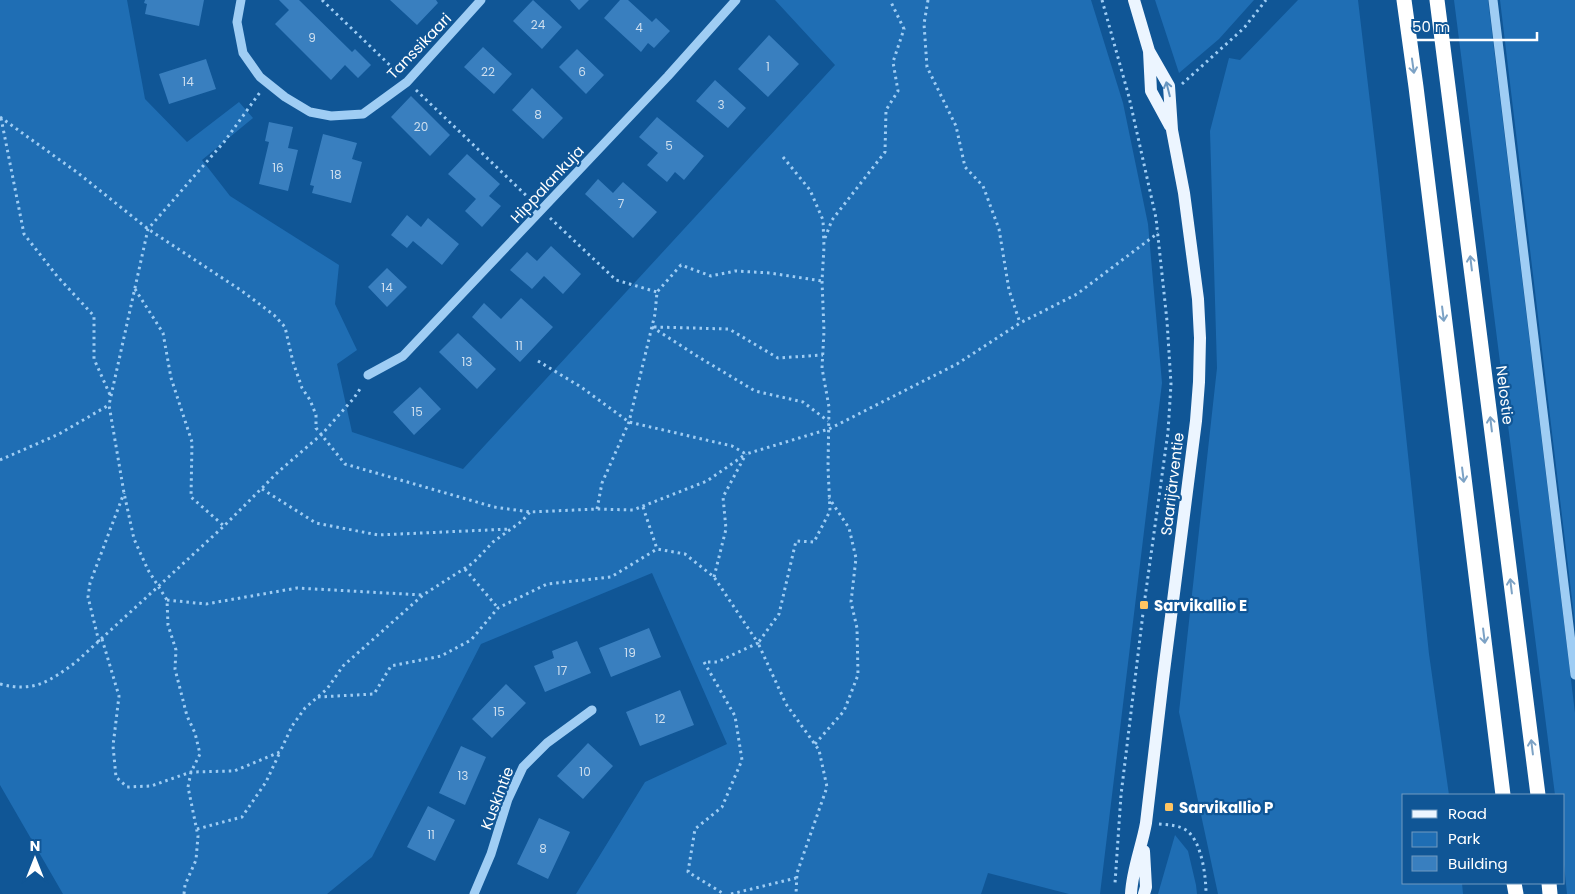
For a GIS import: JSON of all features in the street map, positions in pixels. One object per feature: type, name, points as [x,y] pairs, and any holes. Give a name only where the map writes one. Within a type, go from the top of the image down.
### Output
[{"type":"highway","points":[[1404,0],[1503,794]]},
{"type":"highway","name":"Nelostie","points":[[1437,0],[1538,794]]},
{"type":"main road","name":"Saarijärventie","points":[[1131,894],[1146,823],[1196,421],[1200,338],[1198,299],[1184,193],[1172,130],[1169,86],[1149,51],[1134,0]]},
{"type":"main road","name":"Saarijärventie","points":[[1149,51],[1151,91],[1172,130]]},
{"type":"main road","name":"Saarijärventie","points":[[1143,842],[1146,887],[1144,894]]},
{"type":"street","name":"Tanssikaari","points":[[241,0],[237,22],[242,53],[260,77],[285,97],[310,112],[331,116],[363,114],[407,82],[481,0]]},
{"type":"street","name":"Hippalankuja","points":[[368,375],[403,356],[668,76],[736,0]]},
{"type":"street","points":[[1493,0],[1575,675]]},
{"type":"street","name":"Kuskintie","points":[[474,894],[491,854],[508,799],[523,767],[547,743],[592,710]]},
{"type":"path","points":[[322,0],[616,280],[657,292]]},
{"type":"path","points":[[824,240],[832,220],[885,152],[886,110],[898,91],[893,62],[904,28],[890,0]]},
{"type":"path","points":[[928,0],[924,24],[927,68],[956,126],[965,167],[983,186],[999,229],[1009,290],[1020,323]]},
{"type":"path","points":[[1102,0],[1129,97],[1156,218],[1167,321],[1171,384],[1168,432],[1121,794],[1115,888]]},
{"type":"path","points":[[1169,86],[1181,84],[1216,53],[1244,28],[1266,0]]},
{"type":"path","points":[[184,894],[185,885],[196,860],[198,836],[188,787],[191,772],[200,754],[195,734],[187,716],[175,668],[176,650],[168,625],[167,600],[148,570],[134,539],[109,405],[148,229],[224,142],[268,83]]},
{"type":"path","points":[[1129,97],[1151,91]]},
{"type":"path","points":[[1,117],[78,173],[148,229],[242,291],[274,315],[285,327],[292,362],[302,388],[310,400],[316,415],[316,428],[345,464],[494,508],[530,512],[596,509],[633,510],[707,481],[746,454],[829,429],[956,364],[1020,323],[1077,294],[1158,233]]},
{"type":"path","points":[[1,117],[24,234],[56,276],[94,316],[94,359],[110,397]]},
{"type":"path","points":[[724,894],[688,872],[695,829],[722,807],[742,760],[735,716],[704,662],[717,662],[758,643],[779,614],[796,541],[814,542],[830,511],[829,407],[822,368],[824,331],[822,281],[823,220],[810,190],[783,158]]},
{"type":"path","points":[[596,509],[602,483],[629,422],[655,314],[657,292],[680,265],[711,276],[735,271],[770,272],[822,281]]},
{"type":"path","points":[[135,289],[163,333],[171,378],[192,442],[191,497],[224,526]]},
{"type":"path","points":[[652,327],[730,329],[778,358],[823,355]]},
{"type":"path","points":[[652,327],[755,391],[803,402],[829,421]]},
{"type":"path","points":[[538,361],[581,387],[629,422],[732,446],[746,454]]},
{"type":"path","points":[[0,684],[12,688],[33,688],[52,680],[76,662],[322,434],[354,398],[368,375]]},
{"type":"path","points":[[0,460],[59,434],[109,405]]},
{"type":"path","points":[[714,577],[726,529],[723,497],[746,454]]},
{"type":"path","points":[[262,489],[316,523],[378,536],[510,529]]},
{"type":"path","points":[[124,493],[90,583],[88,597],[119,696],[113,746],[116,778],[127,788],[150,786],[191,772],[234,771],[280,752]]},
{"type":"path","points":[[815,744],[844,711],[858,675],[857,628],[851,602],[856,558],[849,528],[829,498]]},
{"type":"path","points":[[643,506],[657,549]]},
{"type":"path","points":[[197,829],[242,817],[266,782],[292,726],[305,708],[327,689],[343,666],[423,595],[474,563],[493,542],[522,521],[530,512]]},
{"type":"path","points":[[318,697],[374,694],[391,666],[441,656],[471,640],[498,608],[547,584],[611,577],[657,549],[686,554],[714,577],[758,643],[786,704],[819,750],[827,787],[797,873],[796,894]]},
{"type":"path","points":[[465,568],[498,608]]},
{"type":"path","points":[[167,600],[206,604],[297,588],[423,595]]},
{"type":"path","points":[[1146,823],[1176,826],[1188,832],[1197,846],[1205,871],[1206,894]]},
{"type":"path","points":[[731,894],[796,878]]},
{"type":"green space","points":[[0,0],[127,0],[145,99],[187,142],[239,102],[253,118],[202,160],[230,196],[339,265],[335,304],[357,350],[337,364],[352,432],[463,469],[835,65],[775,0],[1091,0],[1123,103],[1148,224],[1162,383],[1100,894],[1069,894],[988,873],[981,894],[576,894],[645,782],[727,744],[652,573],[481,644],[372,857],[327,894],[63,894],[0,785]]},
{"type":"green space","points":[[1155,0],[1254,0],[1219,39],[1179,73]]},
{"type":"green space","points":[[1298,0],[1358,0],[1378,170],[1429,654],[1449,794],[1402,794],[1402,884],[1462,884],[1463,894],[1218,894],[1179,712],[1217,368],[1210,131],[1229,58],[1240,60]]},
{"type":"green space","points":[[1454,0],[1488,0],[1575,713],[1575,894],[1567,894],[1565,875],[1565,794],[1555,794]]},
{"type":"green space","points":[[1500,0],[1575,0],[1575,624]]},
{"type":"green space","points":[[1175,835],[1188,851],[1197,894],[1158,894]]},
{"type":"building","points":[[145,0],[204,0],[199,26],[145,14],[147,4],[144,3]]},
{"type":"building","points":[[279,0],[299,0],[352,52],[355,49],[371,65],[358,78],[345,65],[331,80],[275,24],[289,10]]},
{"type":"building","points":[[390,0],[436,0],[438,3],[417,25]]},
{"type":"building","points":[[533,0],[562,27],[542,49],[513,21]]},
{"type":"building","points":[[570,0],[589,0],[579,10]]},
{"type":"building","points":[[620,0],[628,0],[652,22],[656,18],[670,31],[654,48],[648,43],[641,52],[604,18]]},
{"type":"building","points":[[769,35],[799,64],[768,97],[738,69]]},
{"type":"building","points":[[483,47],[512,74],[494,94],[464,67]]},
{"type":"building","points":[[577,49],[604,75],[586,94],[559,67]]},
{"type":"building","points":[[206,59],[216,89],[169,104],[159,74]]},
{"type":"building","points":[[715,80],[746,108],[728,128],[696,101]]},
{"type":"building","points":[[532,88],[563,118],[543,139],[512,110]]},
{"type":"building","points":[[411,96],[450,135],[430,156],[391,117]]},
{"type":"building","points":[[657,117],[704,156],[684,180],[675,172],[667,182],[647,165],[658,153],[639,137]]},
{"type":"building","points":[[269,122],[293,127],[288,148],[298,150],[288,191],[259,184],[269,142],[265,141]]},
{"type":"building","points":[[323,134],[357,143],[352,159],[362,162],[351,203],[312,193],[314,186],[310,185]]},
{"type":"building","points":[[467,154],[500,184],[489,196],[501,206],[482,227],[465,211],[476,199],[448,174]]},
{"type":"building","points":[[598,179],[613,193],[623,182],[657,212],[633,238],[585,194]]},
{"type":"building","points":[[407,215],[421,227],[428,218],[459,244],[442,265],[413,241],[407,248],[391,235]]},
{"type":"building","points":[[551,246],[581,274],[563,294],[544,276],[532,289],[510,270],[527,252],[537,261]]},
{"type":"building","points":[[387,268],[407,287],[387,307],[368,287]]},
{"type":"building","points":[[521,298],[553,327],[520,362],[472,317],[484,303],[501,319]]},
{"type":"building","points":[[458,333],[496,369],[477,389],[439,352]]},
{"type":"building","points":[[420,387],[441,409],[414,435],[393,412]]},
{"type":"building","points":[[649,628],[661,657],[611,677],[599,648]]},
{"type":"building","points":[[577,641],[591,673],[545,692],[534,666],[554,658],[552,651]]},
{"type":"building","points":[[506,684],[526,703],[492,738],[472,719]]},
{"type":"building","points":[[680,690],[694,725],[640,746],[626,712]]},
{"type":"building","points":[[588,743],[613,766],[583,799],[557,776]]},
{"type":"building","points":[[461,746],[486,757],[465,805],[439,793]]},
{"type":"building","points":[[428,806],[455,820],[435,861],[407,847]]},
{"type":"building","points":[[539,818],[570,832],[548,879],[517,864]]},
{"type":"place","name":"Sarvikallio E","points":[[1144,605]]},
{"type":"place","name":"Sarvikallio P","points":[[1169,807]]}]
